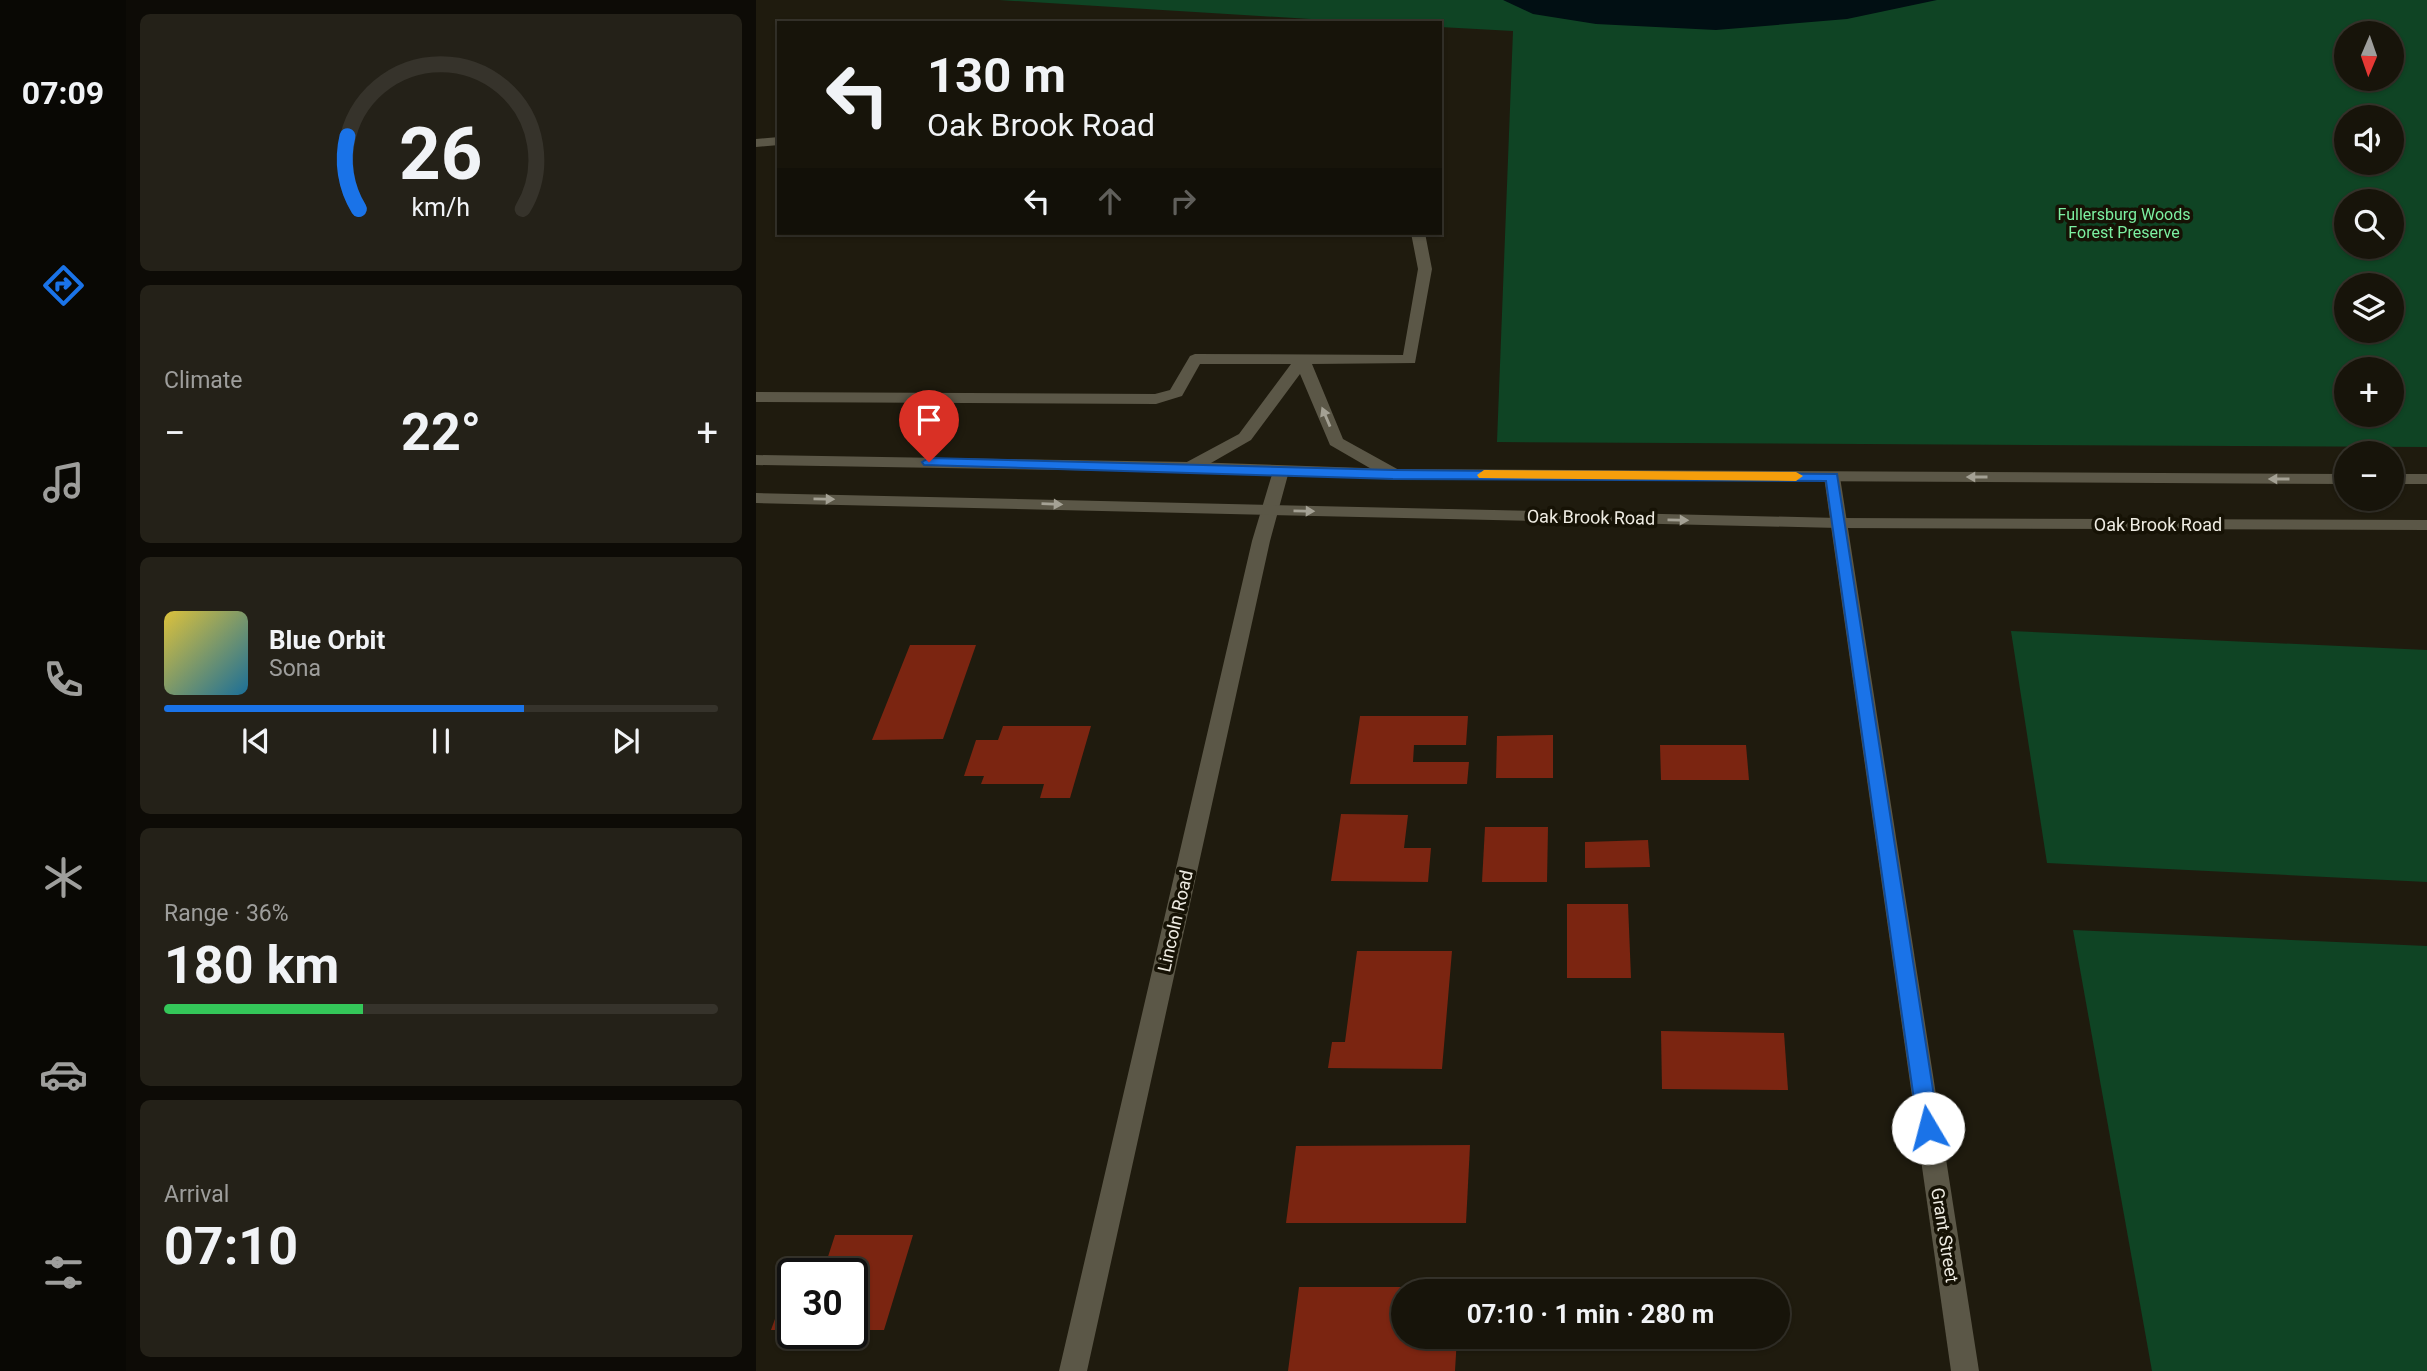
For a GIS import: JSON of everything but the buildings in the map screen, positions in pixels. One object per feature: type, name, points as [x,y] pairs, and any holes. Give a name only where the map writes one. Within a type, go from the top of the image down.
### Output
[{"type":"main road","points":[[756,143],[777,141]]},
{"type":"main road","points":[[1191,467],[1245,437],[1302,360]]},
{"type":"main road","points":[[1302,360],[1336,442],[1393,474]]},
{"type":"main road","points":[[756,460],[1191,467],[1393,474],[2334,479]]},
{"type":"main road","name":"Lincoln Road","points":[[1073,1371],[1281,471]]},
{"type":"main road","name":"Grant Street","points":[[1832,477],[1965,1371]]},
{"type":"main road","points":[[2404,479],[2427,479]]},
{"type":"main road","name":"Oak Brook Road","points":[[756,498],[1839,523],[2427,525]]},
{"type":"lane","points":[[756,397],[1156,399],[1176,393],[1195,359],[1410,360],[1425,270],[1418,235]]},
{"type":"green space","name":"Fullersburg Woods Forest Preserve","points":[[999,0],[2427,0],[2427,447],[2404,447],[2404,441],[2334,441],[2334,446],[1497,442],[1513,31],[1442,27],[1442,21],[1342,21]]},
{"type":"green space","points":[[2011,631],[2427,650],[2427,882],[2047,863]]},
{"type":"green space","points":[[2073,930],[2427,946],[2427,1371],[2152,1371]]},
{"type":"shaded area","points":[[1503,0],[1937,0],[1847,19],[1716,30],[1596,24],[1533,14]]},
{"type":"slow traffic","points":[[1484,475],[1796,476]]},
{"type":"route","points":[[929,462],[1393,474],[1832,477],[1928,1128]]}]
